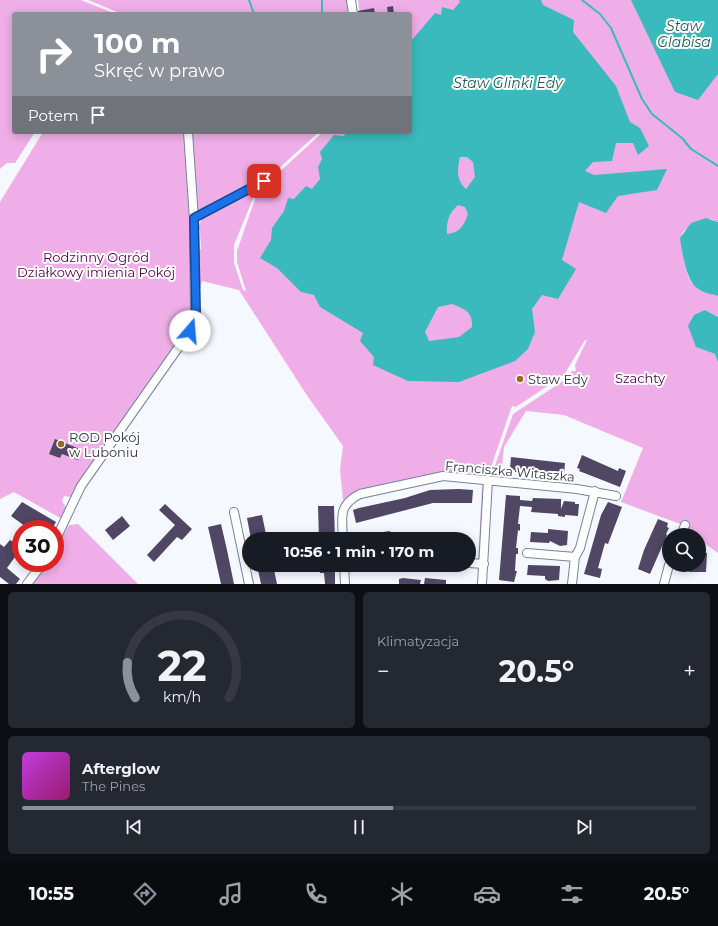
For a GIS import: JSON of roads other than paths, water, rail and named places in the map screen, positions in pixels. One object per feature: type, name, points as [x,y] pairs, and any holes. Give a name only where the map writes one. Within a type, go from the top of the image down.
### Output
[{"type":"street","points":[[351,0],[353,12]]},
{"type":"street","points":[[64,522],[81,486],[194,323],[196,305],[194,218],[188,134]]},
{"type":"street","name":"Franciszka Witaszka","points":[[343,532],[342,516],[344,506],[349,499],[360,494],[438,476],[595,491],[616,496]]},
{"type":"street","points":[[482,584],[488,480]]},
{"type":"street","points":[[572,584],[575,557],[580,548],[595,491]]},
{"type":"street","points":[[234,512],[249,584]]},
{"type":"street","points":[[527,553],[575,557]]},
{"type":"street","points":[[476,563],[484,564]]},
{"type":"street","points":[[27,584],[36,572]]},
{"type":"street","points":[[344,572],[345,584]]},
{"type":"street","points":[[664,584],[667,572]]},
{"type":"lane","points":[[194,218],[201,216],[260,182],[266,182]]},
{"type":"water","name":"Staw Glinki Edy","points":[[459,0],[541,0],[543,5],[574,20],[573,32],[616,86],[630,122],[640,128],[649,146],[638,155],[633,143],[616,143],[612,161],[593,162],[585,171],[594,175],[667,169],[657,190],[618,196],[606,213],[579,202],[562,260],[576,269],[558,299],[542,295],[532,309],[535,332],[528,349],[515,361],[459,382],[408,381],[373,365],[374,357],[360,341],[363,333],[320,307],[314,295],[301,292],[277,268],[260,258],[271,240],[272,228],[284,211],[288,198],[294,199],[306,186],[312,189],[320,179],[318,167],[322,159],[320,152],[334,135],[412,134],[412,40],[435,13],[441,15],[442,7],[453,10],[460,2]],"holes":[[[460,157],[467,157],[473,162],[475,177],[466,189],[460,182],[458,166]],[[458,205],[465,207],[468,214],[465,222],[461,228],[455,232],[447,234],[449,218],[452,211]],[[452,304],[470,314],[472,327],[459,337],[429,341],[425,332],[438,307]]]},
{"type":"water","name":"Staw Glabisa","points":[[631,0],[718,0],[718,74],[698,100],[675,92]]},
{"type":"water","points":[[706,218],[718,222],[718,296],[702,291],[693,284],[687,273],[683,258],[680,238],[691,223]]},
{"type":"water","points":[[705,310],[718,317],[718,363],[715,354],[696,347],[688,326],[694,315]]},
{"type":"waterway","points":[[249,0],[253,12]]},
{"type":"waterway","points":[[322,0],[322,12]]},
{"type":"waterway","points":[[582,0],[600,14],[611,28],[642,99],[652,114],[682,138],[691,149],[718,166]]},
{"type":"place","name":"Staw Edy","points":[[520,379]]},
{"type":"place","name":"ROD Pokój w Luboniu","points":[[61,444]]},
{"type":"park label","name":"Rodzinny Ogród Działkowy imienia Pokój","points":[[96,264]]},
{"type":"park label","name":"Szachty","points":[[640,378]]}]
